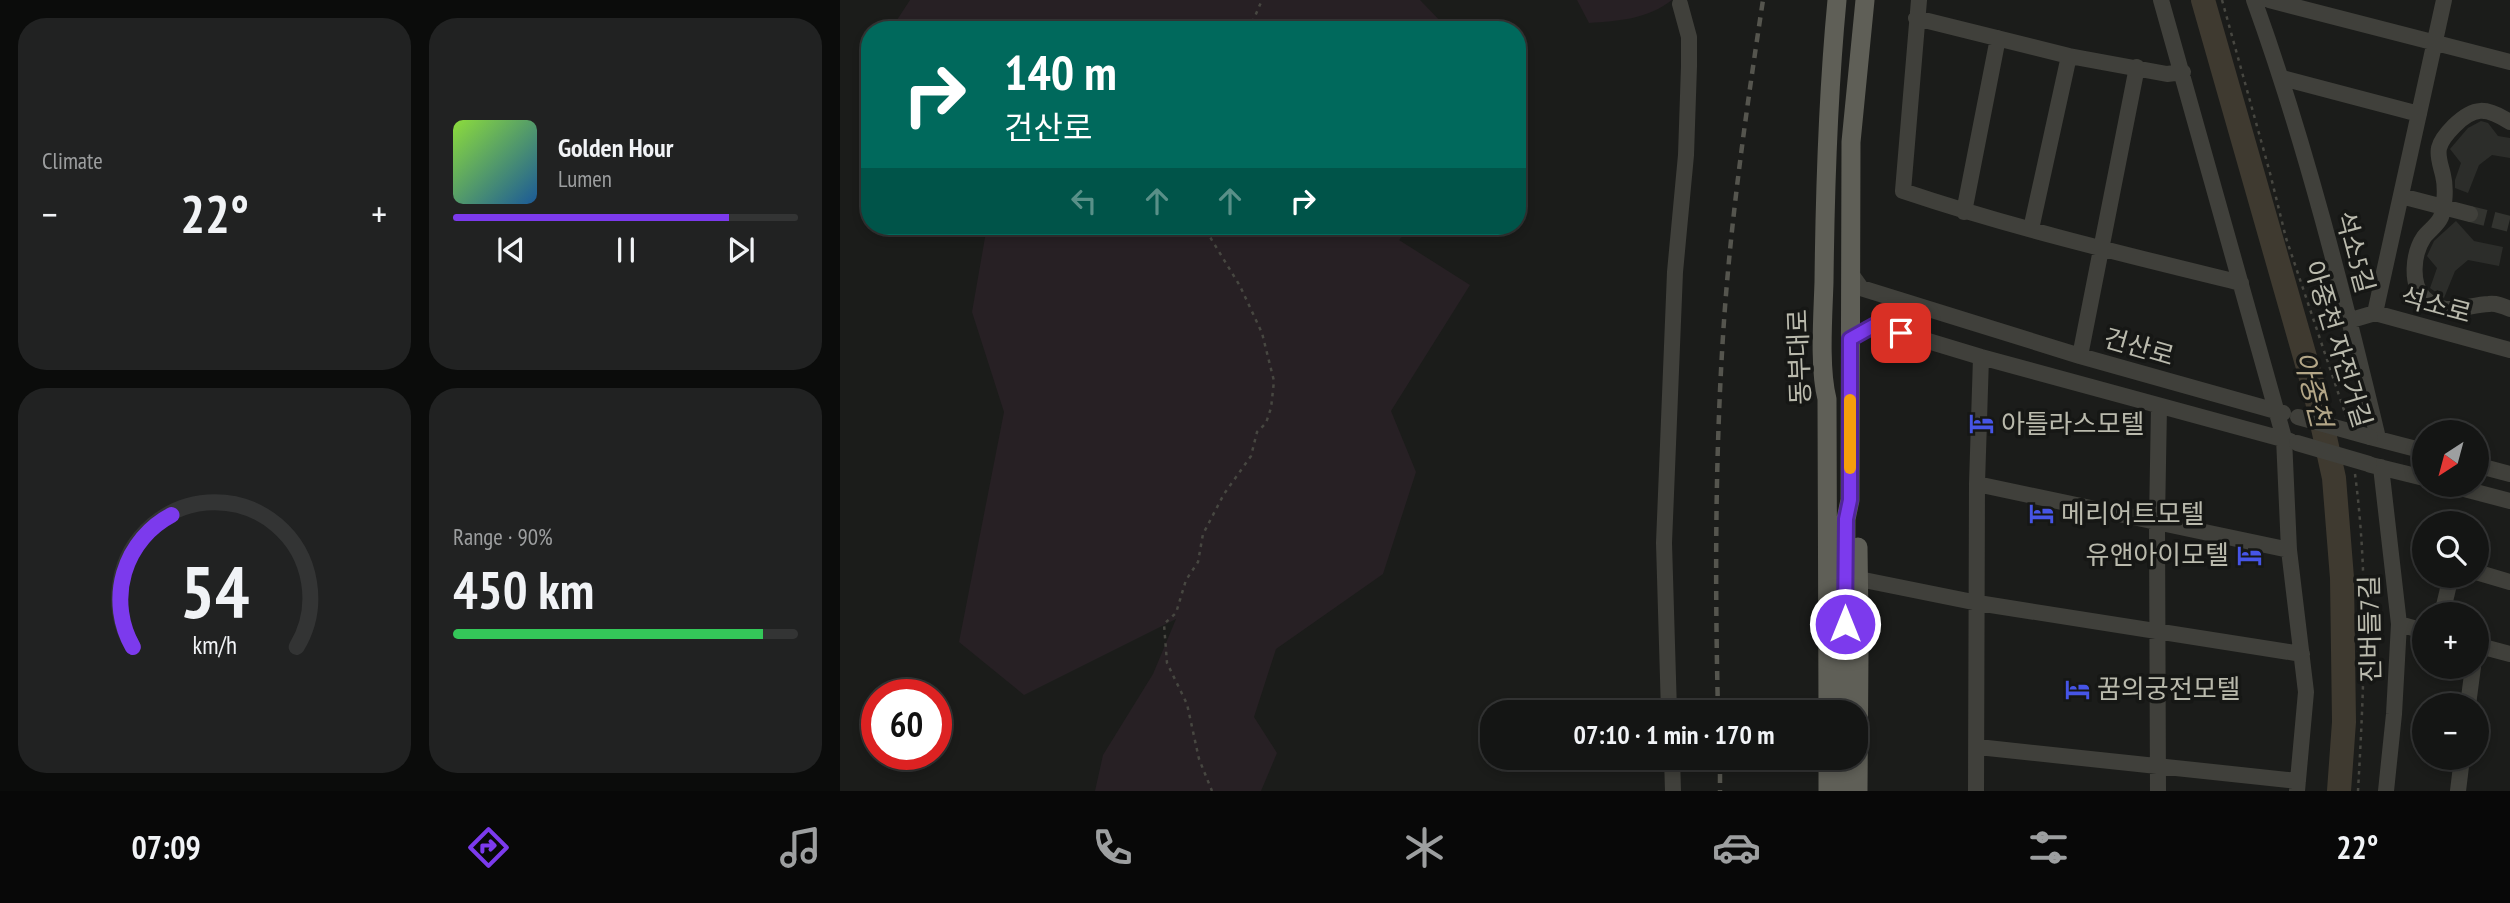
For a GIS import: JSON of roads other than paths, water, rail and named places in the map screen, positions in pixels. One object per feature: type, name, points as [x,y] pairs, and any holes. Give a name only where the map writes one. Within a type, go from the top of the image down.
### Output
[{"type":"main road","name":"동부대로","points":[[1828,700],[1827,399],[1823,385],[1825,192],[1829,85],[1836,0]]},
{"type":"main road","name":"동부대로","points":[[1844,700],[1846,519],[1850,500],[1852,142],[1865,0]]},
{"type":"main road","points":[[1817,700],[1817,401],[1823,385]]},
{"type":"main road","name":"동부대로","points":[[1850,500],[1857,519],[1859,579],[1858,791]]},
{"type":"main road","points":[[1817,770],[1817,791]]},
{"type":"main road","points":[[1828,770],[1828,791]]},
{"type":"main road","points":[[1844,770],[1844,791]]},
{"type":"street","points":[[1919,0],[1903,191],[1964,212],[2241,283]]},
{"type":"street","points":[[1978,747],[2158,766],[2297,786],[2306,692],[2289,550],[2291,441],[2277,411],[2161,0]]},
{"type":"street","name":"석소5길","points":[[2254,0],[2282,78],[2348,321],[2374,438]]},
{"type":"street","points":[[2269,0],[2510,62]]},
{"type":"street","points":[[2375,313],[2444,0]]},
{"type":"street","points":[[1669,700],[1665,519],[1675,272],[1686,155],[1689,57],[1689,37],[1680,4]]},
{"type":"street","points":[[1916,18],[2069,57],[2167,74],[2183,72]]},
{"type":"street","points":[[1964,212],[1998,38]]},
{"type":"street","points":[[2031,229],[2069,57]]},
{"type":"street","points":[[2080,356],[2137,67]]},
{"type":"street","points":[[2282,78],[2419,114]]},
{"type":"street","points":[[2510,122],[2490,111],[2476,110],[2466,115],[2447,134],[2439,149],[2444,207],[2440,220],[2425,235],[2418,248],[2416,260],[2416,288],[2436,306],[2457,310],[2493,303],[2510,309]]},
{"type":"street","points":[[2401,196],[2470,214]]},
{"type":"street","name":"건산로","points":[[1851,274],[1861,289],[2080,356],[2412,448]]},
{"type":"street","name":"석소로","points":[[2348,321],[2375,313],[2510,350]]},
{"type":"street","name":"건산로","points":[[1850,339],[1875,325],[1981,357],[2412,475]]},
{"type":"street","points":[[1976,791],[1977,484],[1981,357]]},
{"type":"street","points":[[2158,791],[2157,521],[2160,406]]},
{"type":"street","name":"진버들7길","points":[[2368,465],[2399,624],[2386,791]]},
{"type":"street","points":[[2489,468],[2510,474]]},
{"type":"street","points":[[1977,484],[2289,550]]},
{"type":"street","points":[[2489,495],[2510,501]]},
{"type":"street","points":[[2489,576],[2510,582]]},
{"type":"street","points":[[1859,579],[1978,603],[2302,654]]},
{"type":"street","points":[[2399,624],[2412,628]]},
{"type":"street","points":[[2489,648],[2510,654]]},
{"type":"street","points":[[1672,770],[1673,791]]},
{"type":"street","points":[[2458,791],[2461,770]]},
{"type":"waterway","name":"아중천","points":[[2203,0],[2315,392],[2334,478],[2342,578],[2344,722],[2339,791]]},
{"type":"tunnel","points":[[2470,214],[2510,224]]},
{"type":"railway","points":[[1718,700],[1716,524],[1723,336],[1739,168],[1763,0]]},
{"type":"railway","points":[[1720,770],[1720,791]]},
{"type":"place","name":"아틀라스모텔","points":[[1981,424]]},
{"type":"place","name":"메리어트모텔","points":[[2041,514]]},
{"type":"place","name":"유앤아이모텔","points":[[2249,555]]},
{"type":"place","name":"꿈의궁전모텔","points":[[2077,689]]}]
